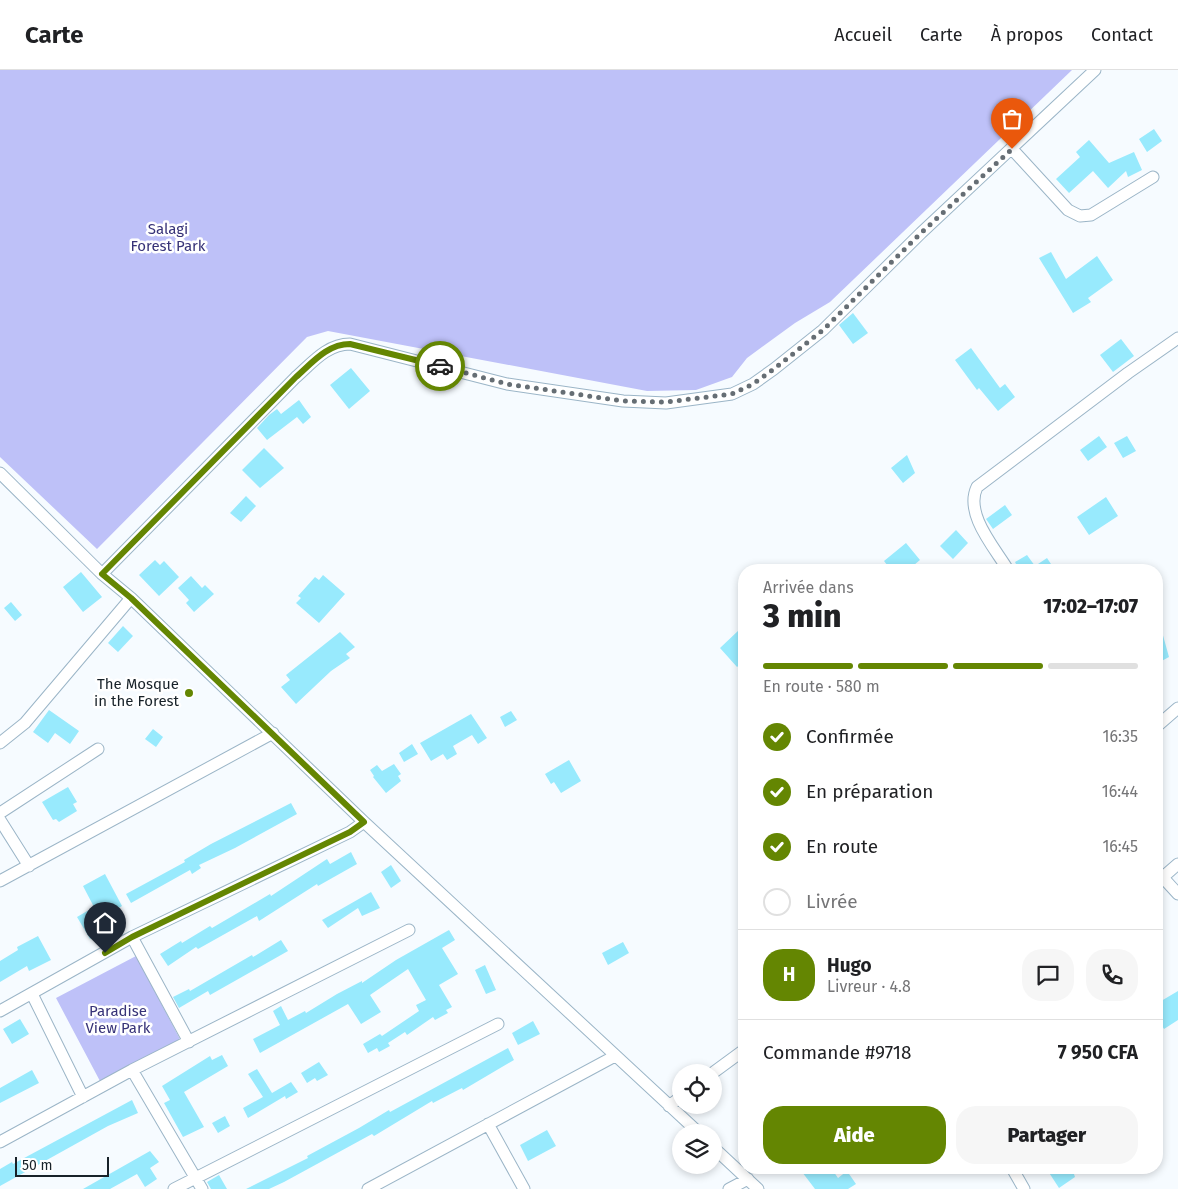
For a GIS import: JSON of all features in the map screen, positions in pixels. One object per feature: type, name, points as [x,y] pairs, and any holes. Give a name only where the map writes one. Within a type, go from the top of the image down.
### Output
[{"type":"street","points":[[102,574],[296,377],[329,348],[339,344],[350,344],[507,384],[623,401],[666,402],[732,394],[760,379],[823,330],[928,227],[1095,70]]},
{"type":"street","points":[[1012,149],[1068,210],[1080,216],[1091,215],[1153,177]]},
{"type":"street","points":[[1004,564],[978,520],[973,501],[977,487],[1113,384],[1178,338]]},
{"type":"street","points":[[0,472],[102,574],[131,598],[364,822],[689,1124]]},
{"type":"street","points":[[0,742],[25,723],[131,598]]},
{"type":"street","points":[[1163,721],[1178,708]]},
{"type":"street","points":[[0,881],[273,733]]},
{"type":"street","points":[[0,813],[98,749]]},
{"type":"street","points":[[0,820],[29,866]]},
{"type":"street","points":[[0,1011],[132,937],[350,832],[364,822]]},
{"type":"street","points":[[1163,872],[1178,864]]},
{"type":"street","points":[[1163,876],[1178,894]]},
{"type":"street","points":[[0,1142],[132,1070],[409,930]]},
{"type":"street","points":[[132,937],[189,1042]]},
{"type":"street","points":[[32,994],[83,1098]]},
{"type":"street","points":[[174,1189],[498,1024]]},
{"type":"street","points":[[722,1066],[738,1054]]},
{"type":"street","points":[[368,1189],[616,1056]]},
{"type":"street","points":[[132,1070],[202,1189]]},
{"type":"street","points":[[488,1124],[524,1189]]},
{"type":"street","points":[[722,1155],[738,1170]]},
{"type":"street","points":[[743,1174],[758,1189]]},
{"type":"street","points":[[1015,1174],[1024,1189]]},
{"type":"street","points":[[388,1178],[394,1189]]},
{"type":"street","points":[[730,1189],[748,1179]]},
{"type":"green space","name":"Salagi Forest Park","points":[[0,70],[1072,70],[830,302],[795,323],[747,358],[732,377],[696,390],[647,391],[328,331],[307,337],[97,549],[0,457]]},
{"type":"green space","name":"Paradise View Park","points":[[136,956],[181,1041],[101,1083],[56,998]]},
{"type":"building","points":[[1154,129],[1162,141],[1147,152],[1139,139]]},
{"type":"building","points":[[1089,140],[1109,163],[1134,152],[1142,170],[1128,177],[1126,171],[1108,188],[1093,171],[1069,193],[1056,179],[1080,157],[1076,152]]},
{"type":"building","points":[[1051,252],[1066,279],[1097,256],[1113,280],[1088,298],[1091,302],[1073,313],[1039,258]]},
{"type":"building","points":[[853,313],[868,333],[853,344],[839,325]]},
{"type":"building","points":[[1121,339],[1134,356],[1113,372],[1100,355]]},
{"type":"building","points":[[971,348],[1000,388],[1005,384],[1015,397],[998,411],[979,388],[977,390],[955,360]]},
{"type":"building","points":[[351,368],[370,391],[349,409],[330,385]]},
{"type":"building","points":[[299,400],[311,417],[303,424],[297,417],[267,440],[257,428],[277,409],[281,414]]},
{"type":"building","points":[[1099,436],[1107,447],[1088,461],[1080,450]]},
{"type":"building","points":[[1127,436],[1136,451],[1123,458],[1114,443]]},
{"type":"building","points":[[264,448],[284,468],[260,488],[242,470]]},
{"type":"building","points":[[907,455],[915,473],[903,483],[891,468]]},
{"type":"building","points":[[246,496],[256,506],[241,522],[230,513]]},
{"type":"building","points":[[1106,497],[1118,516],[1089,535],[1077,517]]},
{"type":"building","points":[[1005,505],[1012,515],[993,529],[986,519]]},
{"type":"building","points":[[956,530],[968,543],[953,559],[940,546]]},
{"type":"building","points":[[906,543],[920,560],[915,564],[886,564],[884,561]]},
{"type":"building","points":[[1027,555],[1034,564],[1016,564],[1015,562]]},
{"type":"building","points":[[1047,558],[1051,564],[1038,564]]},
{"type":"building","points":[[155,560],[160,565],[164,561],[179,577],[159,596],[139,575]]},
{"type":"building","points":[[81,572],[102,597],[83,612],[63,587]]},
{"type":"building","points":[[323,575],[345,594],[319,623],[296,603],[301,598],[298,596],[315,577],[319,580]]},
{"type":"building","points":[[191,576],[202,588],[205,585],[214,594],[194,612],[186,603],[189,600],[178,588]]},
{"type":"building","points":[[11,602],[22,615],[15,621],[4,608]]},
{"type":"building","points":[[123,626],[133,636],[118,652],[108,643]]},
{"type":"building","points":[[738,631],[738,666],[737,667],[720,648]]},
{"type":"building","points":[[340,632],[355,647],[346,654],[350,658],[331,671],[296,704],[281,687],[290,680],[286,675]]},
{"type":"building","points":[[1163,635],[1169,657],[1163,660]]},
{"type":"building","points":[[49,710],[79,731],[70,744],[55,733],[48,743],[33,732]]},
{"type":"building","points":[[511,711],[517,720],[505,727],[500,717]]},
{"type":"building","points":[[471,714],[487,738],[478,744],[472,735],[453,746],[457,754],[447,760],[443,754],[431,761],[420,743]]},
{"type":"building","points":[[153,729],[163,737],[156,747],[145,739]]},
{"type":"building","points":[[412,744],[418,754],[404,762],[399,753]]},
{"type":"building","points":[[569,760],[581,781],[561,793],[554,782],[551,784],[545,774]]},
{"type":"building","points":[[394,764],[401,774],[398,776],[401,781],[386,793],[373,777],[370,770],[377,765],[382,771]]},
{"type":"building","points":[[68,787],[77,802],[73,804],[77,811],[59,822],[56,819],[53,820],[42,802]]},
{"type":"building","points":[[291,803],[297,814],[235,848],[199,865],[201,868],[192,874],[190,870],[131,903],[126,894],[185,862],[184,860],[211,844]]},
{"type":"building","points":[[351,852],[357,864],[318,886],[317,884],[259,921],[257,916],[198,949],[196,947],[168,966],[160,954],[210,926],[212,928],[270,894],[271,896],[327,859],[330,864]]},
{"type":"building","points":[[391,865],[401,881],[391,888],[381,872]]},
{"type":"building","points":[[105,874],[122,906],[102,918],[108,928],[90,939],[77,917],[94,907],[83,886]]},
{"type":"building","points":[[371,892],[380,908],[362,916],[358,908],[328,928],[322,920]]},
{"type":"building","points":[[449,930],[455,940],[442,948],[458,974],[439,985],[452,1007],[446,1010],[448,1013],[435,1020],[433,1017],[407,1035],[405,1032],[388,1043],[390,1046],[379,1052],[377,1048],[368,1053],[363,1044],[380,1034],[382,1036],[419,1011],[416,1005],[426,1000],[408,969],[370,995],[381,1012],[361,1024],[348,1004],[260,1053],[253,1039],[280,1025],[273,1011],[281,1006],[288,1020],[305,1011],[306,1013],[337,994],[362,981],[362,983],[396,960]]},
{"type":"building","points":[[38,936],[51,960],[29,971],[27,966],[0,982],[0,961],[18,950],[17,947]]},
{"type":"building","points":[[281,940],[288,951],[210,995],[208,991],[179,1008],[173,997],[189,989],[190,991]]},
{"type":"building","points":[[623,942],[629,953],[608,965],[602,953]]},
{"type":"building","points":[[485,965],[496,990],[486,994],[475,970]]},
{"type":"building","points":[[1178,991],[1178,1020],[1164,1029],[1163,1027],[1163,1000]]},
{"type":"building","points":[[20,1019],[29,1034],[12,1044],[3,1029]]},
{"type":"building","points":[[533,1021],[540,1034],[518,1045],[512,1033]]},
{"type":"building","points":[[508,1048],[514,1060],[463,1090],[462,1088],[433,1103],[432,1101],[374,1136],[372,1134],[269,1189],[246,1189],[308,1158],[307,1156],[389,1110],[390,1112]]},
{"type":"building","points":[[222,1055],[228,1066],[184,1092],[204,1127],[183,1137],[164,1103],[170,1100],[162,1086],[210,1056],[212,1060]]},
{"type":"building","points":[[319,1062],[328,1075],[317,1081],[315,1078],[307,1083],[301,1073]]},
{"type":"building","points":[[257,1069],[272,1093],[291,1082],[298,1092],[286,1099],[285,1096],[248,1118],[243,1108],[263,1097],[248,1074]]},
{"type":"building","points":[[32,1070],[39,1083],[0,1103],[0,1088]]},
{"type":"building","points":[[132,1100],[138,1113],[108,1126],[0,1186],[0,1169],[12,1162],[13,1164]]},
{"type":"building","points":[[225,1116],[230,1126],[218,1133],[212,1123]]},
{"type":"building","points":[[547,1130],[556,1146],[528,1161],[520,1145]]},
{"type":"building","points":[[150,1151],[159,1162],[150,1168],[157,1179],[145,1187],[137,1174],[110,1189],[83,1189]]},
{"type":"building","points":[[804,1174],[835,1174],[838,1178],[843,1174],[849,1174],[856,1184],[848,1189],[815,1189]]},
{"type":"building","points":[[1050,1174],[1074,1174],[1075,1177],[1059,1188]]},
{"type":"building","points":[[219,1175],[227,1189],[211,1189],[207,1182]]},
{"type":"way so far","points":[[440,366],[507,384],[623,401],[666,402],[732,394],[753,384],[823,330],[969,187],[1012,149]]},
{"type":"place","name":"The Mosque in the Forest","points":[[189,693]]},
{"type":"route","points":[[105,953],[132,937],[350,832],[364,822],[131,598],[102,574],[296,377],[329,348],[339,344],[350,344],[440,366]]}]
